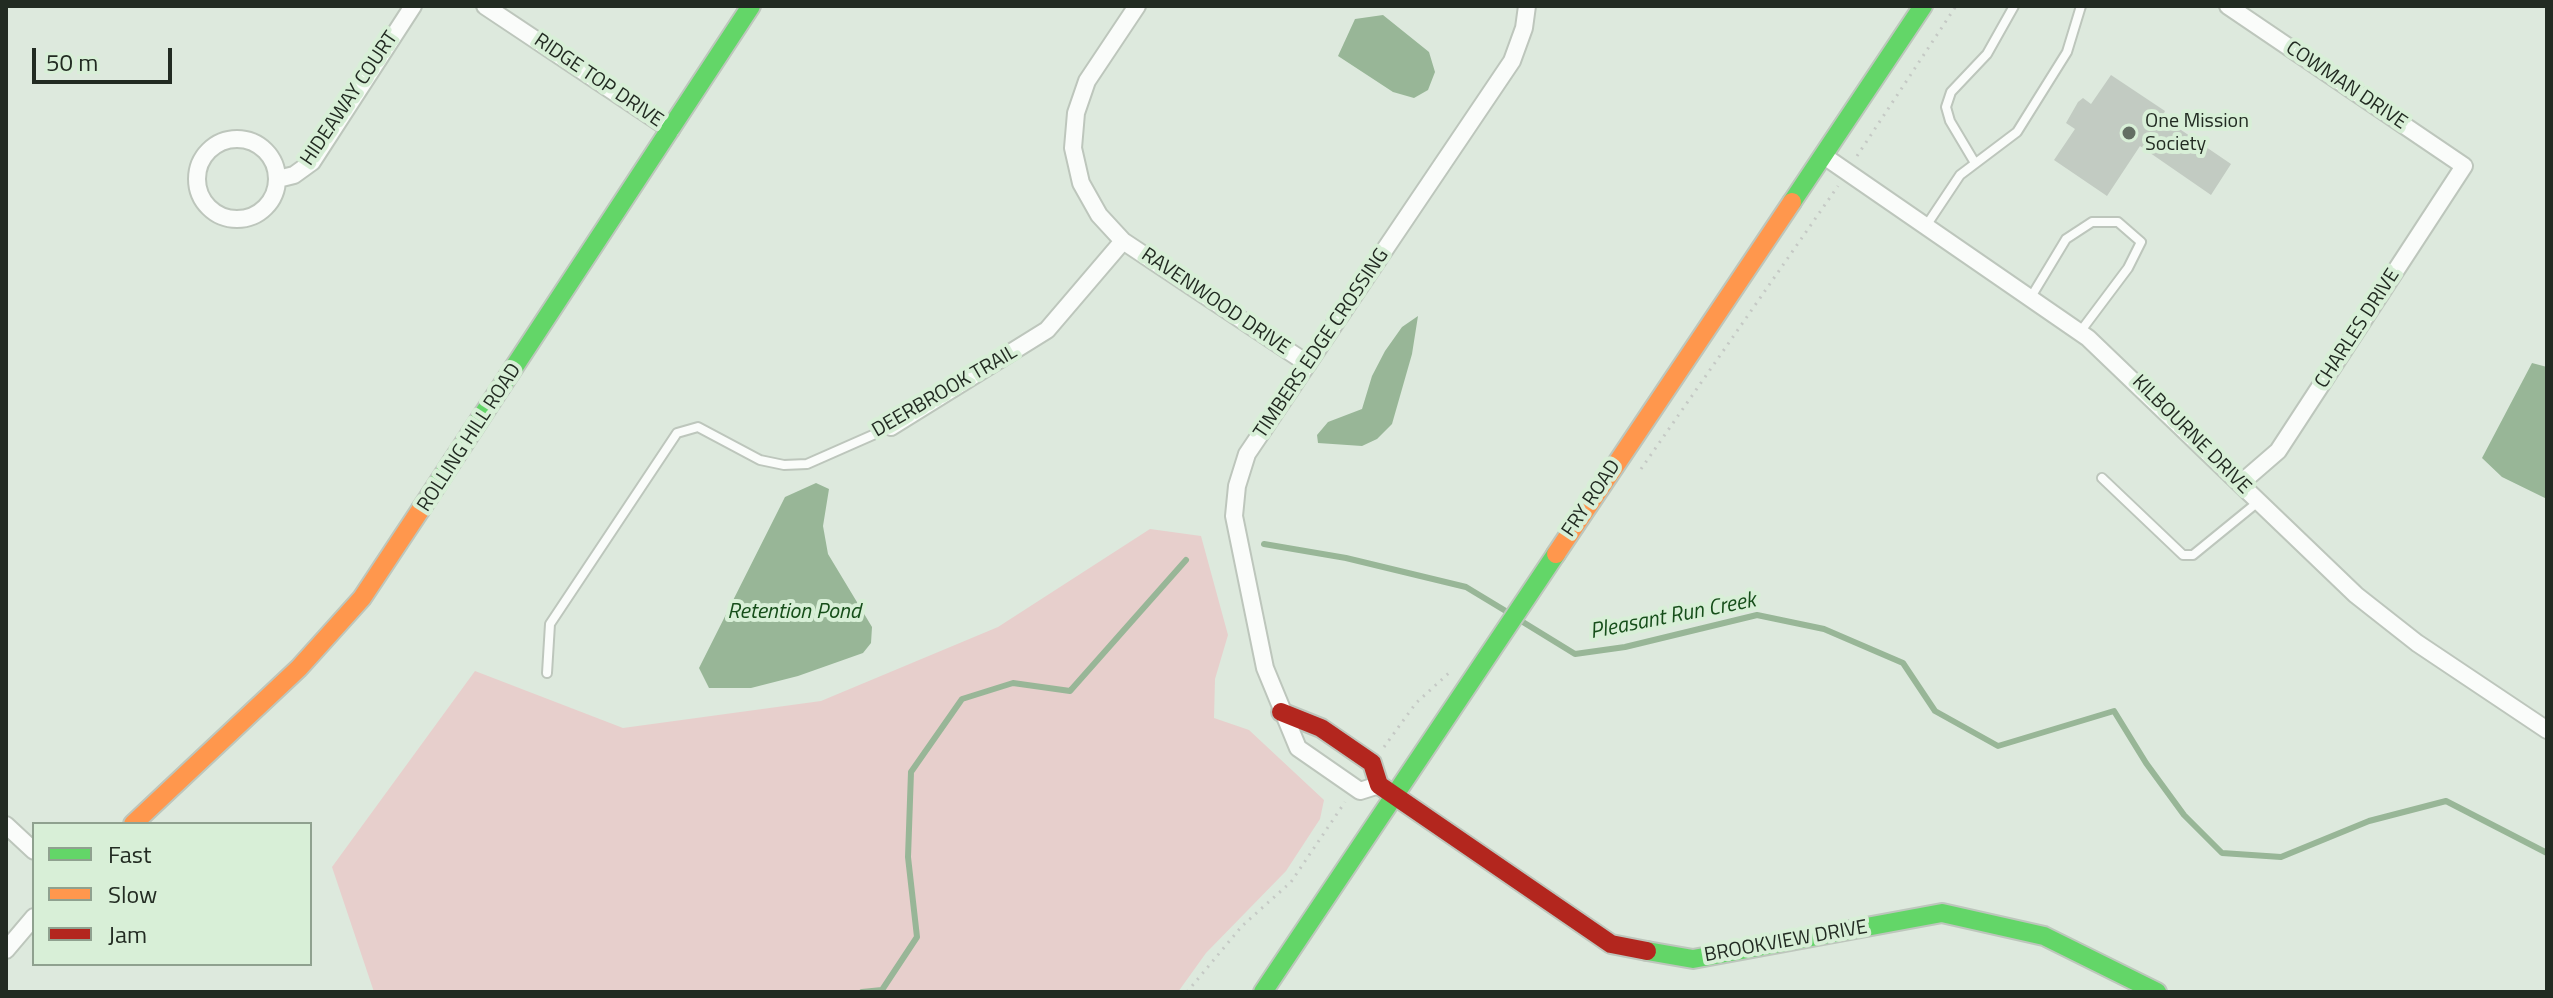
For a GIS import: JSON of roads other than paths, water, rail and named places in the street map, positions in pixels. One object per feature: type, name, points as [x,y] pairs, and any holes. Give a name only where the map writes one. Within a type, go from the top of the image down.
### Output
[{"type":"street","name":"HIDEAWAY COURT","points":[[278,179],[294,175],[312,162],[413,6]]},
{"type":"street","name":"RIDGE TOP DRIVE","points":[[485,6],[671,130]]},
{"type":"street","name":"ROLLING HILL ROAD","points":[[135,822],[299,668],[362,598],[751,6]]},
{"type":"street","name":"RAVENWOOD DRIVE","points":[[1137,6],[1087,81],[1076,113],[1073,148],[1081,183],[1099,215],[1123,241],[1308,364]]},
{"type":"street","name":"TIMBERS EDGE CROSSING","points":[[1379,785],[1360,791],[1298,748],[1265,668],[1234,516],[1237,486],[1247,454],[1512,61],[1524,28],[1527,6]]},
{"type":"street","name":"FRY ROAD","points":[[1263,992],[1396,797],[1483,659],[1923,6]]},
{"type":"street","name":"COWMAN DRIVE","points":[[2228,6],[2464,166]]},
{"type":"street","name":"HIDEAWAY COURT","points":[[242,139],[263,149],[276,167],[278,179],[270,202],[251,217],[239,219],[226,218],[206,204],[198,182],[203,159],[220,143],[242,139]]},
{"type":"street","name":"KILBOURNE DRIVE","points":[[1824,156],[2080,332],[2123,368],[2312,556],[2385,618],[2546,730]]},
{"type":"street","name":"CHARLES DRIVE","points":[[2241,483],[2278,451],[2464,166]]},
{"type":"street","name":"DEERBROOK TRAIL","points":[[891,427],[1047,330],[1123,241]]},
{"type":"street","points":[[1281,712],[1321,728],[1372,763],[1379,785],[1396,797]]},
{"type":"street","name":"BROOKVIEW DRIVE","points":[[1396,797],[1611,944],[1693,959],[1942,913],[2044,936],[2157,992]]},
{"type":"street","points":[[6,825],[32,849]]},
{"type":"street","points":[[6,950],[32,919]]},
{"type":"lane","points":[[1975,163],[1950,121],[1946,107],[1951,92],[1987,54],[2014,6]]},
{"type":"lane","points":[[1926,226],[1960,175],[2017,132],[2067,52],[2081,6]]},
{"type":"lane","points":[[2031,297],[2066,239],[2092,222],[2118,222],[2141,242],[2128,268],[2080,332]]},
{"type":"lane","name":"DEERBROOK TRAIL","points":[[547,673],[550,624],[677,433],[698,427],[760,460],[784,465],[807,464],[891,427]]},
{"type":"lane","points":[[2102,478],[2183,555],[2193,555],[2258,502]]},
{"type":"water","points":[[1383,15],[1429,52],[1435,72],[1428,90],[1414,98],[1393,92],[1338,56],[1355,19]]},
{"type":"water","points":[[1418,316],[1412,354],[1392,424],[1377,439],[1362,446],[1318,443],[1317,435],[1328,422],[1362,409],[1372,376],[1385,351],[1402,327]]},
{"type":"water","points":[[2532,363],[2547,367],[2547,499],[2502,477],[2482,458]]},
{"type":"water","name":"Retention Pond","points":[[816,483],[829,489],[823,526],[828,554],[872,627],[871,643],[863,653],[798,676],[751,688],[709,688],[699,668],[785,497]]},
{"type":"waterway","name":"Pleasant Run Creek","points":[[1264,544],[1346,558],[1466,587],[1509,613]]},
{"type":"waterway","name":"Pleasant Run Creek","points":[[862,992],[882,990],[917,937],[908,857],[911,772],[962,699],[1013,683],[1070,691],[1186,560]]},
{"type":"waterway","name":"Pleasant Run Creek","points":[[1518,619],[1575,654],[1625,647],[1757,615],[1824,629],[1903,663],[1935,711],[1998,746],[2114,711],[2146,763],[2184,815],[2222,853],[2281,857],[2369,821],[2446,801],[2547,853]]},
{"type":"place","name":"One Mission Society","points":[[2129,133]]}]
